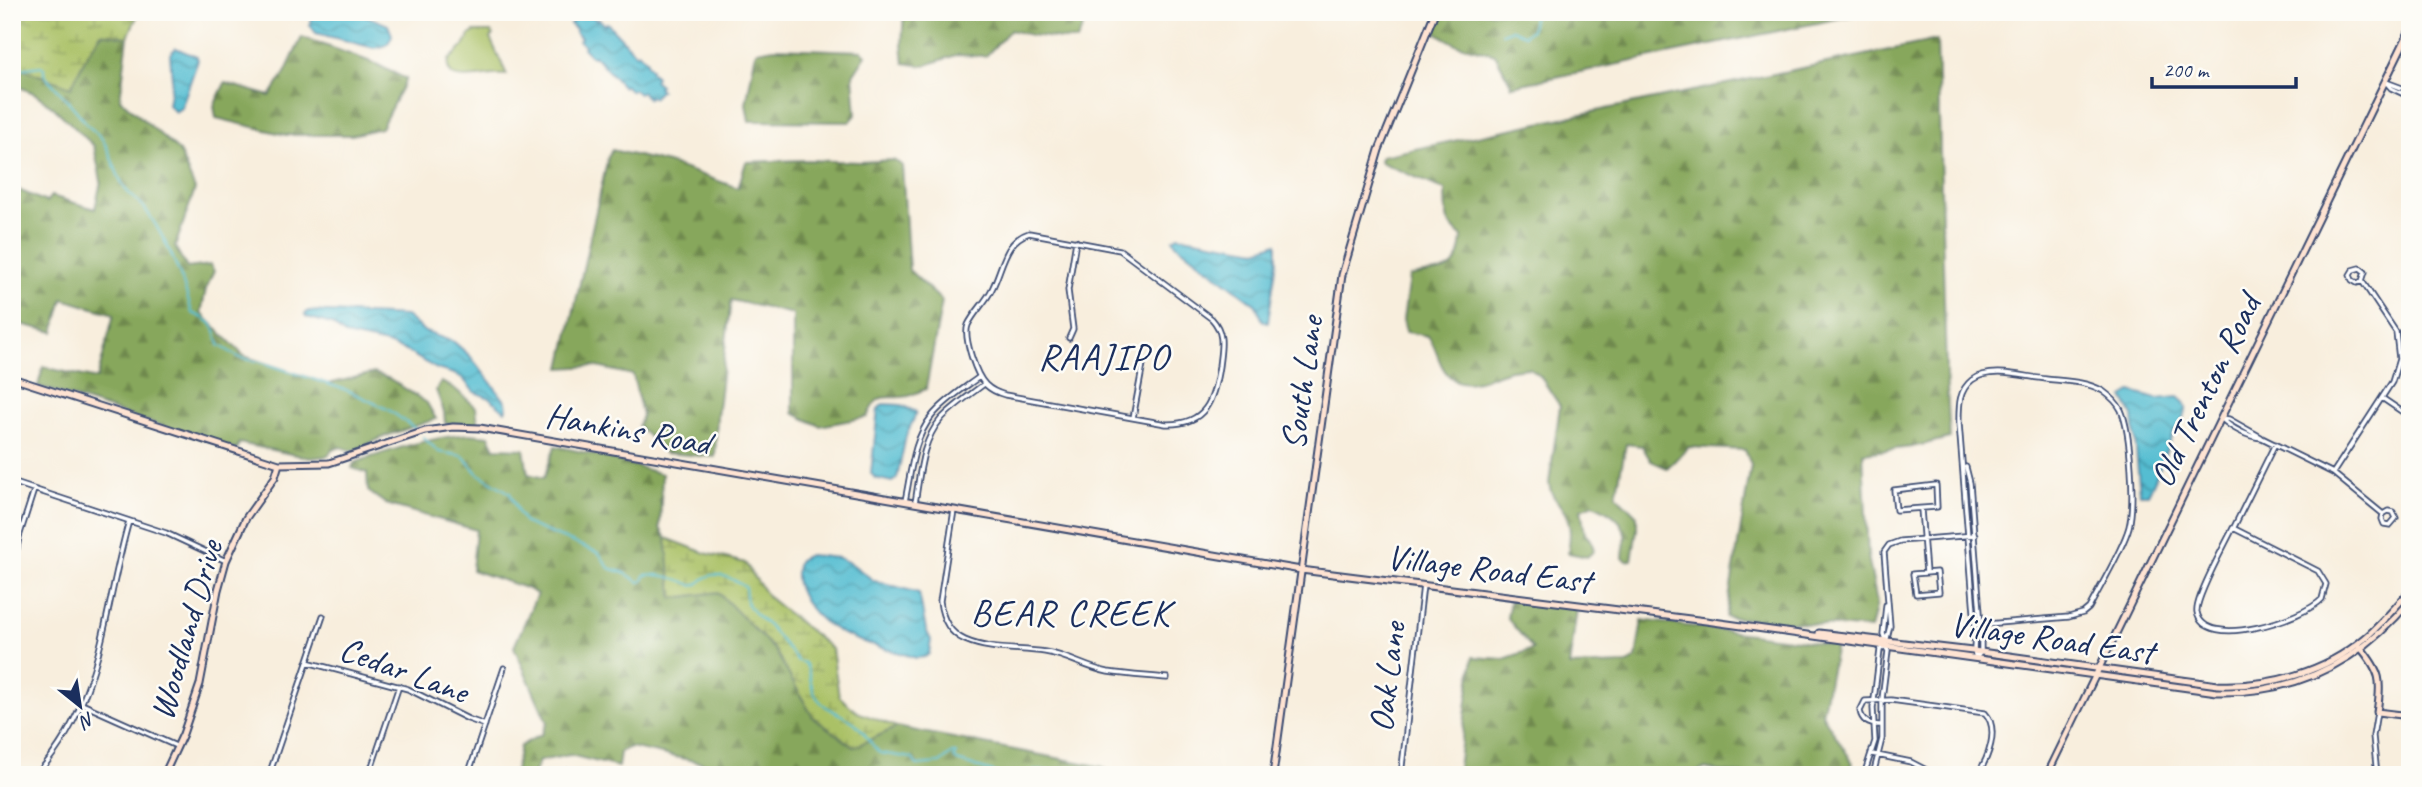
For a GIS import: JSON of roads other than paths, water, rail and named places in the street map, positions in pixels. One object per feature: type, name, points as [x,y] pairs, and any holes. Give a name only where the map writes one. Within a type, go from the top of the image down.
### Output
[{"type":"main road","name":"South Lane","points":[[1273,775],[1339,295],[1347,256],[1379,150],[1435,12]]},
{"type":"main road","name":"Old Trenton Road","points":[[2046,775],[2410,30]]},
{"type":"main road","name":"Hankins Road","points":[[12,378],[279,464],[329,463],[425,431],[467,427],[1247,561]]},
{"type":"main road","name":"Woodland Drive","points":[[164,775],[178,747],[202,677],[226,561],[246,518],[275,477],[279,464]]},
{"type":"main road","name":"Village Road East","points":[[1247,561],[2218,685],[2244,685],[2301,673],[2360,647]]},
{"type":"main road","points":[[2360,647],[2410,591]]},
{"type":"main road","points":[[2360,647],[2388,627],[2410,601]]},
{"type":"main road","points":[[2360,647],[2379,675],[2381,688],[2377,712],[2410,716]]},
{"type":"street","points":[[2385,81],[2410,91]]},
{"type":"street","points":[[2385,81],[2391,88],[2410,97]]},
{"type":"street","points":[[1029,233],[1076,241],[1120,250],[1212,319],[1220,330],[1222,344],[1216,387],[1205,410],[1192,420],[1174,424],[1005,395],[985,384],[979,377],[966,336],[967,328],[992,291],[1013,241],[1029,233]]},
{"type":"street","points":[[1069,338],[1073,329],[1068,290],[1076,241]]},
{"type":"street","points":[[2353,270],[2362,270],[2365,275],[2362,281],[2357,283],[2352,279],[2350,275],[2353,270]]},
{"type":"street","points":[[2333,473],[2392,382],[2398,367],[2398,340],[2391,323],[2362,281]]},
{"type":"street","points":[[1133,418],[1143,363]]},
{"type":"street","points":[[1975,625],[2069,617],[2089,608],[2129,524],[2130,474],[2122,414],[2114,400],[2102,390],[2090,386],[1985,374],[1972,380],[1962,392],[1963,458],[1977,654]]},
{"type":"street","points":[[905,502],[920,437],[930,417],[979,377]]},
{"type":"street","points":[[915,503],[929,439],[941,419],[985,384]]},
{"type":"street","points":[[2382,398],[2410,417]]},
{"type":"street","points":[[2221,418],[2227,424],[2255,438],[2262,438],[2333,473],[2383,514]]},
{"type":"street","points":[[2233,528],[2318,570],[2326,584],[2322,599],[2303,613],[2269,626],[2229,629],[2206,625],[2199,617],[2197,603],[2233,528],[2275,444]]},
{"type":"street","points":[[1963,458],[1970,484],[1975,535],[1981,625],[1977,654]]},
{"type":"street","points":[[912,465],[921,466]]},
{"type":"street","points":[[12,482],[186,541],[226,561]]},
{"type":"street","points":[[1936,485],[1937,507],[1921,509],[1896,510],[1894,490],[1936,485]]},
{"type":"street","points":[[12,576],[19,537],[34,489]]},
{"type":"street","points":[[1921,509],[1926,573]]},
{"type":"street","points":[[954,510],[940,601],[946,622],[956,635],[1000,649],[1063,656],[1107,672],[1167,678]]},
{"type":"street","points":[[2388,511],[2394,513],[2394,523],[2384,524],[2383,514],[2388,511]]},
{"type":"street","points":[[36,775],[59,746],[82,704],[100,653],[117,564],[129,522]]},
{"type":"street","points":[[1873,775],[1880,755],[1882,699],[1888,651],[1884,633],[1884,552],[1894,543],[1975,535]]},
{"type":"street","points":[[1937,572],[1940,592],[1916,594],[1913,574],[1926,573],[1937,572]]},
{"type":"street","name":"Oak Lane","points":[[1401,775],[1423,585]]},
{"type":"street","points":[[1864,775],[1872,754],[1880,650],[1890,626],[1886,603]]},
{"type":"street","points":[[269,775],[323,616]]},
{"type":"street","name":"Cedar Lane","points":[[307,662],[399,686],[485,725]]},
{"type":"street","points":[[468,775],[504,668]]},
{"type":"street","points":[[369,775],[399,686]]},
{"type":"street","points":[[1880,725],[1865,722],[1860,711],[1865,701],[1882,699],[1984,713],[1991,724],[1990,743],[1985,762],[1977,775]]},
{"type":"street","points":[[82,704],[178,747]]},
{"type":"street","points":[[2377,712],[2372,736],[2377,775]]},
{"type":"street","points":[[1872,754],[1911,762],[1936,775]]},
{"type":"street","points":[[568,772],[600,775]]},
{"type":"water","points":[[313,12],[357,12],[388,25],[392,35],[386,45],[374,48],[316,33],[310,25]]},
{"type":"water","points":[[577,12],[583,12],[588,17],[591,15],[605,25],[607,23],[636,54],[638,52],[647,61],[661,90],[653,98],[633,89],[631,91],[625,85],[623,87],[594,55],[592,57],[583,48],[579,41],[581,38],[570,24],[570,19]]},
{"type":"water","points":[[176,48],[197,57],[198,60],[181,108],[175,112],[168,105],[172,79],[170,54]]},
{"type":"water","points":[[1178,236],[1257,250],[1277,243],[1268,322],[1263,321],[1256,305],[1177,245],[1173,239]]},
{"type":"water","points":[[308,311],[406,316],[425,332],[454,342],[470,356],[506,402],[507,409],[505,411],[490,398],[474,392],[465,381],[454,374],[437,369],[404,350],[345,335],[331,324],[307,317],[305,315]]},
{"type":"water","points":[[2131,392],[2157,399],[2178,397],[2186,406],[2184,418],[2172,436],[2148,494],[2140,494],[2133,416],[2123,397]]},
{"type":"water","points":[[883,404],[901,405],[916,412],[906,436],[897,478],[892,482],[875,478],[871,473],[878,409]]},
{"type":"water","points":[[809,555],[839,558],[873,580],[919,593],[926,630],[931,640],[929,654],[916,658],[870,644],[843,634],[824,622],[807,604],[797,583],[799,560]]},
{"type":"waterway","points":[[1502,33],[1512,29],[1524,35],[1531,30],[1534,12]]},
{"type":"waterway","points":[[12,70],[41,66],[44,68],[44,74],[102,139],[124,187],[146,210],[167,247],[192,313],[211,324],[219,345],[240,358],[261,362],[349,391],[389,410],[417,430]]},
{"type":"waterway","points":[[423,437],[439,452],[463,456],[477,473],[510,493],[525,523],[599,553],[609,568],[625,573],[639,582],[643,581],[645,575],[656,575],[693,586],[712,575],[722,575],[745,587],[747,604],[754,613],[769,626],[798,661],[805,663],[818,699],[826,707],[855,723],[880,753],[912,758],[917,765],[940,763],[952,753],[956,753],[954,758],[957,761],[1002,775]]},
{"type":"waterway","points":[[1026,775],[1033,771],[1075,772],[1079,775]]},
{"type":"district","name":"RAAJIPO","points":[[1104,356]]},
{"type":"district","name":"BEAR CREEK","points":[[1071,612]]}]
